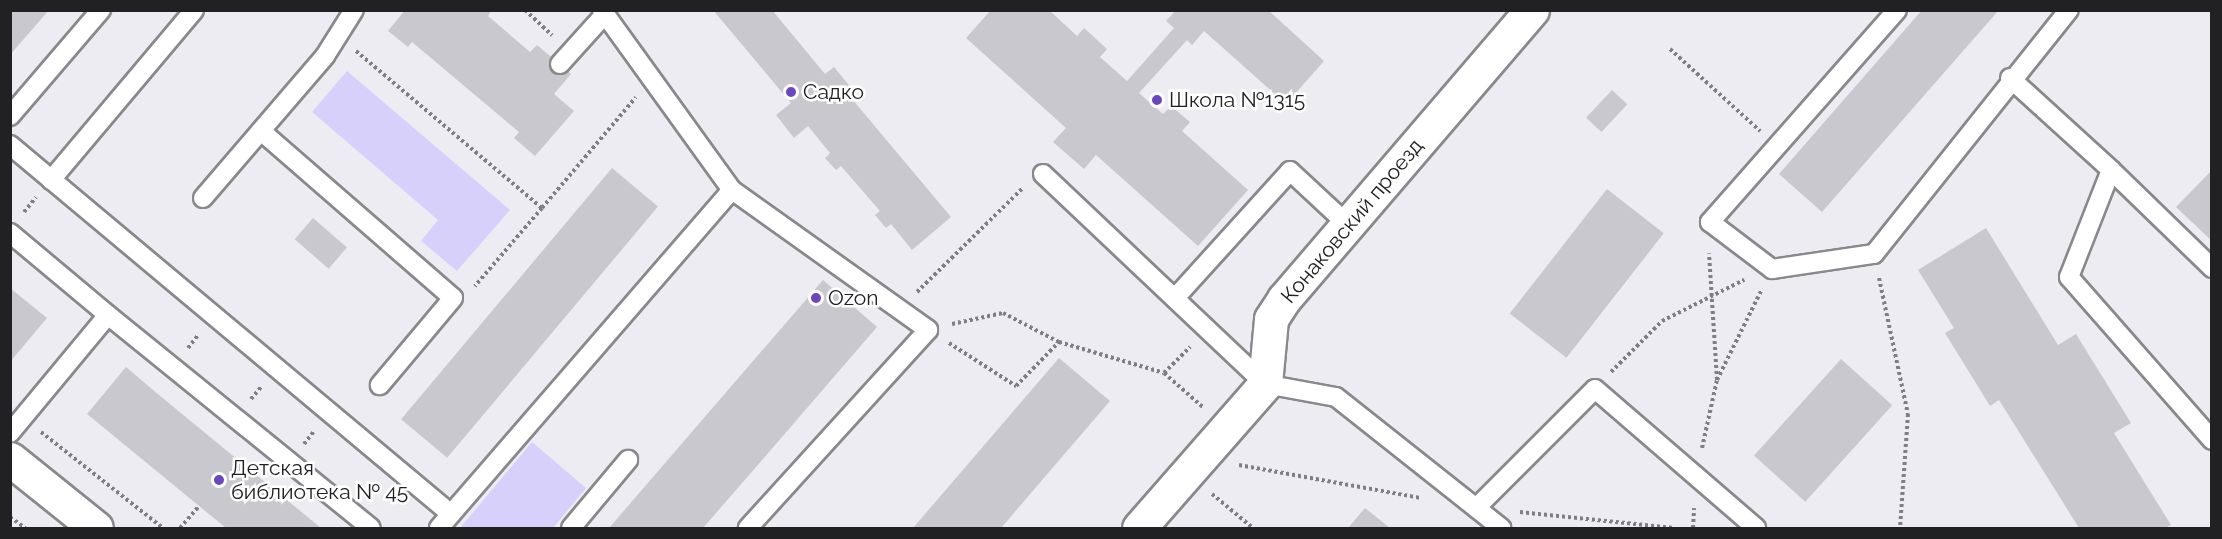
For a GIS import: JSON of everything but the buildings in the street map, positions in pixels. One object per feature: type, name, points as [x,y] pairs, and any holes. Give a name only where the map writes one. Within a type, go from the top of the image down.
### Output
[{"type":"street","name":"Конаковский проезд","points":[[1264,384],[1271,319],[1347,224],[1532,10]]},
{"type":"street","points":[[1139,528],[1264,384]]},
{"type":"street","points":[[10,459],[96,528]]},
{"type":"lane","points":[[10,116],[101,10]]},
{"type":"lane","points":[[51,180],[194,10]]},
{"type":"lane","points":[[203,198],[261,131],[354,10]]},
{"type":"lane","points":[[1897,10],[1710,222],[1772,269],[1874,254],[2010,78],[2069,10]]},
{"type":"lane","points":[[560,64],[603,12],[732,190],[928,330],[748,528]]},
{"type":"lane","points":[[2010,78],[2111,170],[2211,268]]},
{"type":"lane","points":[[261,131],[453,298],[380,385]]},
{"type":"lane","points":[[10,145],[213,317],[452,514]]},
{"type":"lane","points":[[2111,170],[2069,277],[2211,440]]},
{"type":"lane","points":[[1175,298],[1290,171],[1347,224]]},
{"type":"lane","points":[[1044,174],[1264,384],[1336,397],[1501,528]]},
{"type":"lane","points":[[439,528],[732,190]]},
{"type":"lane","points":[[14,227],[108,315],[371,528]]},
{"type":"lane","points":[[10,433],[108,315]]},
{"type":"lane","points":[[1476,508],[1595,388],[1756,528]]},
{"type":"lane","points":[[571,528],[628,460]]},
{"type":"path","points":[[525,10],[557,39]]},
{"type":"path","points":[[337,34],[542,208]]},
{"type":"path","points":[[1670,49],[1776,147]]},
{"type":"path","points":[[453,298],[471,291],[631,104]]},
{"type":"path","points":[[899,309],[1017,193],[1044,174]]},
{"type":"path","points":[[14,227],[51,180]]},
{"type":"path","points":[[1710,222],[1708,294],[1717,380]]},
{"type":"path","points":[[1874,254],[1908,414],[1900,528]]},
{"type":"path","points":[[1595,388],[1662,321],[1708,294],[1772,269]]},
{"type":"path","points":[[1693,528],[1696,476],[1717,380],[1772,269]]},
{"type":"path","points":[[928,330],[1003,313],[1059,342],[1164,373],[1225,428]]},
{"type":"path","points":[[172,367],[213,317]]},
{"type":"path","points":[[928,330],[1016,386],[1059,342]]},
{"type":"path","points":[[1164,373],[1198,339]]},
{"type":"path","points":[[236,419],[276,368]]},
{"type":"path","points":[[290,463],[329,412]]},
{"type":"path","points":[[24,418],[163,528]]},
{"type":"path","points":[[1230,463],[1476,508],[1674,528]]},
{"type":"path","points":[[1207,489],[1252,528]]},
{"type":"path","points":[[180,528],[199,506]]},
{"type":"path","points":[[10,517],[25,528]]},
{"type":"shaded area","points":[[347,71],[510,210],[457,271],[421,241],[438,220],[312,112]]},
{"type":"shaded area","points":[[532,442],[586,488],[553,528],[460,528]]},
{"type":"place","name":"Садко","points":[[791,92]]},
{"type":"place","name":"Школа №1315","points":[[1157,100]]},
{"type":"place","name":"Ozon","points":[[816,298]]},
{"type":"place","name":"Детская библиотека № 45","points":[[219,480]]}]
